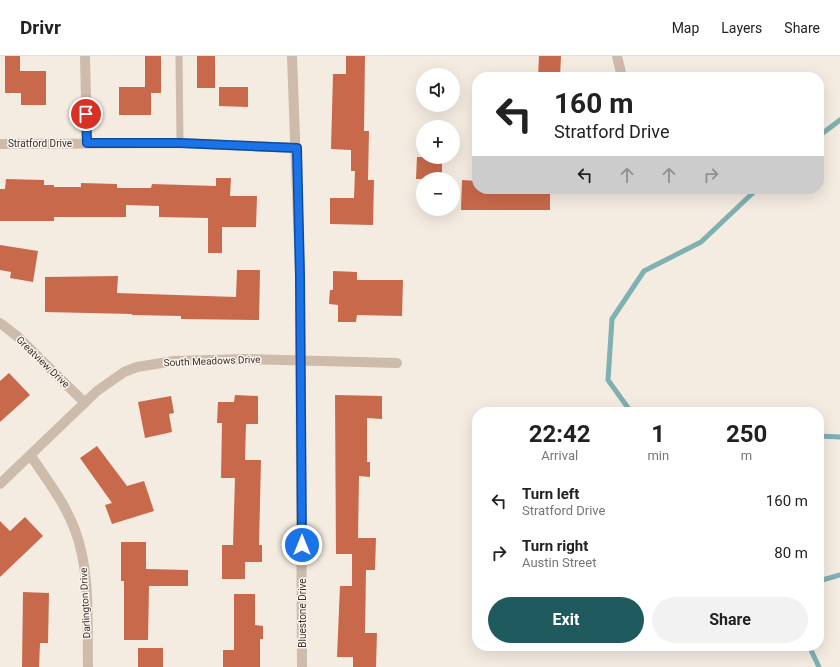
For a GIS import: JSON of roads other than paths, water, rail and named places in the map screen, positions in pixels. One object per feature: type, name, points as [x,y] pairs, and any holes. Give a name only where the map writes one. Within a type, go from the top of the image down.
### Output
[{"type":"street","points":[[85,56],[87,143]]},
{"type":"street","name":"Bluestone Drive","points":[[292,56],[297,148],[301,361],[302,667]]},
{"type":"street","points":[[617,56],[621,72]]},
{"type":"street","name":"Stratford Drive","points":[[0,144],[180,143],[297,148]]},
{"type":"street","name":"Greatview Drive","points":[[0,323],[18,337],[84,402]]},
{"type":"street","name":"South Meadows Drive","points":[[0,484],[31,456],[84,402],[124,372],[149,364],[174,361],[240,359],[397,363]]},
{"type":"street","name":"Darlington Drive","points":[[31,456],[58,497],[75,530],[82,557],[86,587],[88,667]]},
{"type":"lane","points":[[179,56],[180,143]]},
{"type":"waterway","points":[[824,132],[840,120]]},
{"type":"waterway","points":[[627,407],[608,380],[612,319],[644,271],[701,242],[752,194]]},
{"type":"waterway","points":[[824,436],[840,437]]},
{"type":"waterway","points":[[824,580],[840,575]]},
{"type":"waterway","points":[[811,651],[819,667]]}]
